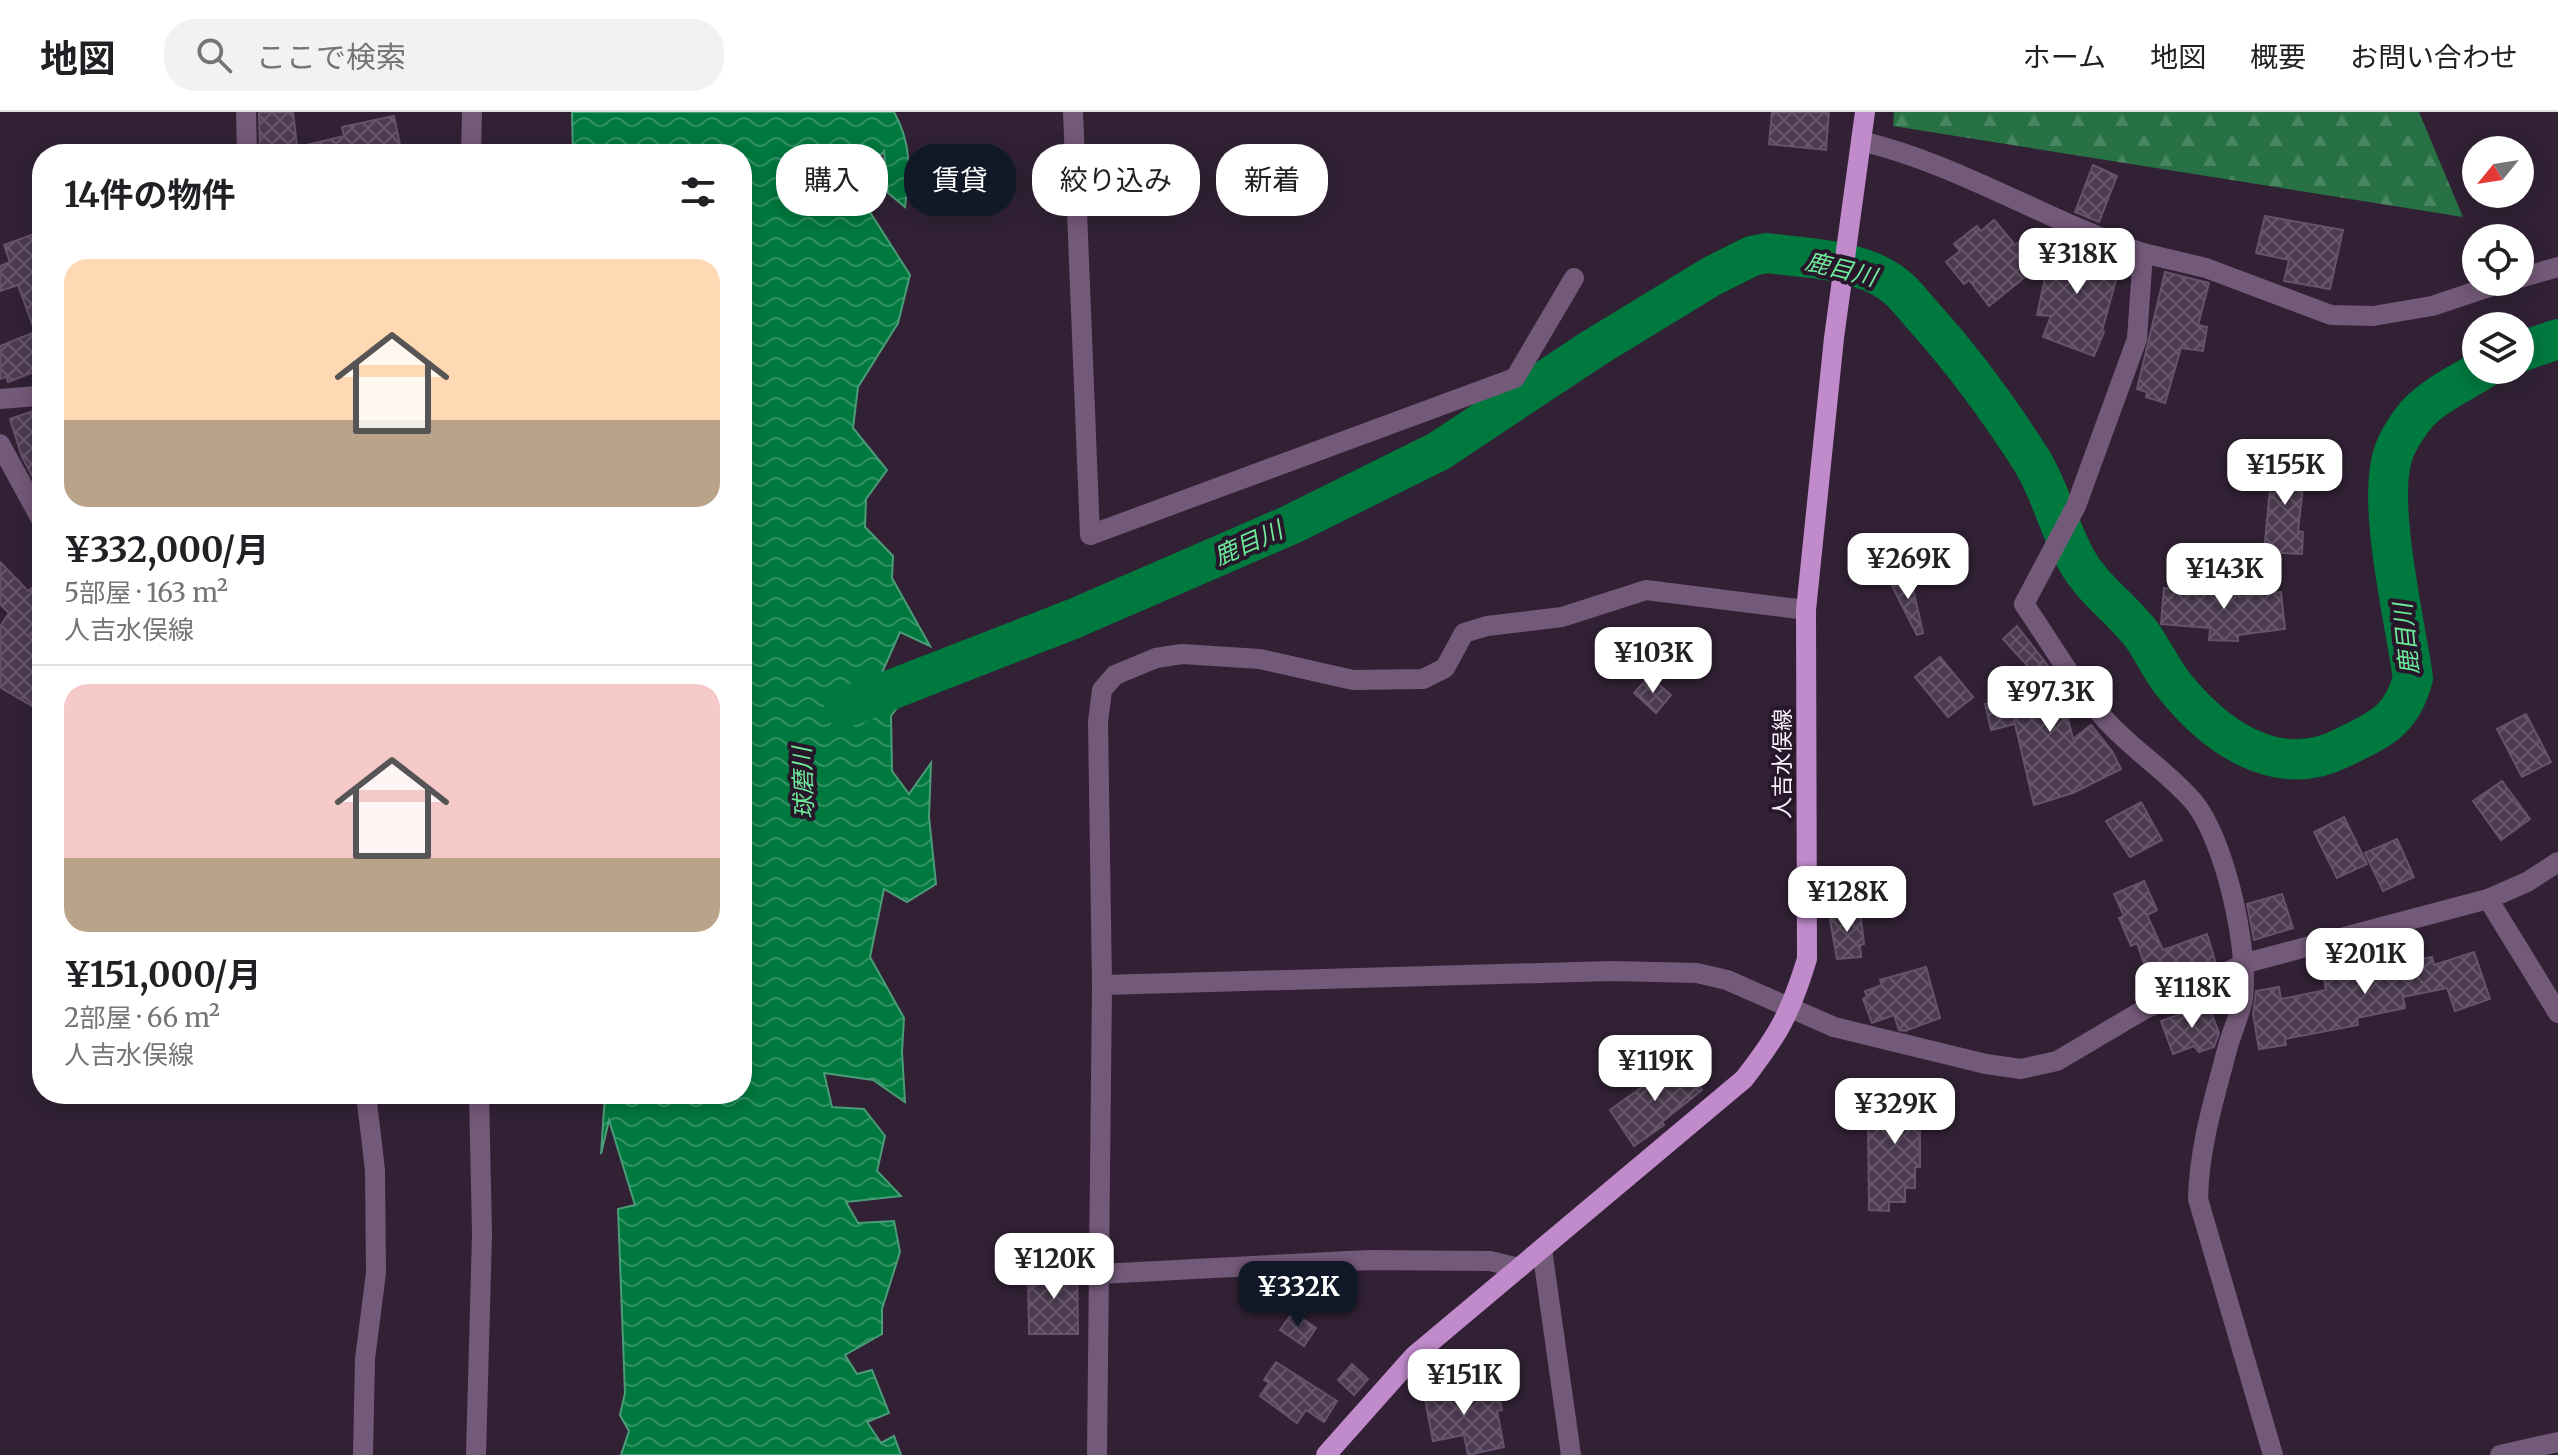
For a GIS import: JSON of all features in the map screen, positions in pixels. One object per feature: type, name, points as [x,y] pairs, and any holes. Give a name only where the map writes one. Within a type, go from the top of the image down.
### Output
[{"type":"main road","name":"人吉水俣線","points":[[1326,1455],[1414,1356],[1744,1079],[1778,1036],[1792,1009],[1807,959],[1806,610],[1834,338],[1865,112]]},
{"type":"street","points":[[246,112],[247,144]]},
{"type":"street","points":[[471,144],[472,112]]},
{"type":"street","points":[[1073,112],[1090,535],[1515,378],[1574,278]]},
{"type":"street","points":[[1861,141],[1910,153],[2031,204],[2090,236],[2206,268],[2331,315],[2373,316],[2432,306],[2462,296]]},
{"type":"street","points":[[2143,253],[2137,339],[2076,506],[2024,604],[2097,710],[2124,741],[2171,777],[2196,804],[2214,845],[2238,917],[2246,963],[2242,1002],[2199,1168],[2198,1199],[2273,1455]]},
{"type":"street","points":[[2534,274],[2558,267]]},
{"type":"street","points":[[0,399],[32,396]]},
{"type":"street","points":[[0,444],[32,503]]},
{"type":"street","points":[[1097,1455],[1102,985],[1098,722],[1102,690],[1115,675],[1156,658],[1182,654],[1260,659],[1353,680],[1423,679],[1445,668],[1464,633],[1487,626],[1562,617],[1646,590],[1806,610]]},
{"type":"street","points":[[1102,985],[1611,971],[1697,973],[1727,980],[1834,1027],[1986,1064],[2021,1069],[2057,1061],[2145,1009],[2246,963],[2488,899],[2527,882],[2558,862]]},
{"type":"street","points":[[2488,899],[2558,1013]]},
{"type":"street","points":[[363,1455],[365,1359],[376,1273],[375,1170],[367,1104]]},
{"type":"street","points":[[476,1455],[482,1234],[479,1104]]},
{"type":"street","points":[[1542,1249],[1571,1455]]},
{"type":"street","points":[[1099,1274],[1369,1260],[1490,1261],[1519,1268]]},
{"type":"street","points":[[2500,1455],[2558,1442]]},
{"type":"green space","points":[[1894,112],[2419,112],[2463,217],[1893,126]]},
{"type":"water","name":"球磨川","points":[[572,112],[894,112],[906,144],[904,206],[888,193],[888,144],[776,144],[776,216],[872,216],[910,275],[898,323],[858,387],[853,428],[887,470],[866,499],[865,527],[893,556],[892,578],[930,646],[900,632],[880,677],[905,697],[891,716],[892,771],[909,794],[931,763],[929,817],[936,884],[907,902],[884,889],[870,957],[904,1018],[902,1052],[905,1102],[873,1080],[824,1073],[832,1107],[864,1109],[885,1136],[877,1171],[901,1196],[846,1202],[858,1223],[894,1221],[900,1252],[882,1309],[882,1334],[845,1355],[857,1374],[872,1370],[889,1413],[867,1422],[881,1443],[894,1436],[901,1455],[621,1455],[629,1431],[620,1415],[625,1393],[618,1209],[635,1205],[609,1120],[601,1154],[604,1104],[752,1104],[752,144],[573,144]]},
{"type":"building","points":[[259,112],[293,112],[297,144],[260,144]]},
{"type":"building","points":[[1772,112],[1829,112],[1826,150],[1769,144]]},
{"type":"building","points":[[394,116],[400,144],[311,144],[344,136],[342,127]]},
{"type":"building","points":[[2093,165],[2117,176],[2099,222],[2075,212]]},
{"type":"building","points":[[2265,216],[2343,230],[2330,289],[2284,281],[2289,260],[2256,253]]},
{"type":"building","points":[[1994,220],[2015,245],[2022,240],[2041,264],[1989,306],[1969,280],[1964,284],[1946,262],[1960,251],[1954,244],[1977,226],[1981,231]]},
{"type":"building","points":[[32,235],[32,324],[18,285],[0,291],[0,266],[10,262],[4,245]]},
{"type":"building","points":[[2065,237],[2089,247],[2087,253],[2121,262],[2104,332],[2094,356],[2043,337],[2051,316],[2037,315],[2052,245],[2061,247]]},
{"type":"building","points":[[2165,272],[2209,283],[2198,325],[2207,327],[2203,351],[2181,348],[2165,403],[2146,397],[2147,392],[2137,389]]},
{"type":"building","points":[[32,333],[32,373],[8,382],[6,377],[0,379],[0,346]]},
{"type":"building","points":[[32,411],[32,476],[22,457],[10,419]]},
{"type":"building","points":[[2273,457],[2306,461],[2298,531],[2303,532],[2302,554],[2264,552]]},
{"type":"building","points":[[0,562],[28,591],[32,588],[32,706],[0,687],[0,627],[9,613],[0,604]]},
{"type":"building","points":[[1910,575],[1923,633],[1917,635],[1889,580]]},
{"type":"building","points":[[2211,579],[2240,580],[2239,597],[2281,592],[2285,629],[2238,635],[2238,641],[2209,640],[2210,628],[2161,624],[2164,588],[2210,593]]},
{"type":"building","points":[[2017,626],[2058,679],[2073,739],[2091,725],[2112,751],[2121,769],[2073,793],[2034,805],[2015,724],[1991,730],[1985,704],[2049,689],[2003,639]]},
{"type":"building","points":[[1940,657],[1973,697],[1948,717],[1915,677]]},
{"type":"building","points":[[1646,680],[1653,686],[1656,682],[1671,695],[1656,713],[1634,693]]},
{"type":"building","points":[[2526,714],[2551,762],[2522,777],[2497,729]]},
{"type":"building","points":[[2502,781],[2530,819],[2501,840],[2473,801]]},
{"type":"building","points":[[2141,802],[2162,840],[2130,857],[2106,821]]},
{"type":"building","points":[[2344,817],[2367,864],[2337,878],[2314,832]]},
{"type":"building","points":[[2397,839],[2414,877],[2383,891],[2365,853]]},
{"type":"building","points":[[2144,881],[2157,910],[2147,915],[2163,950],[2207,934],[2215,961],[2151,984],[2137,943],[2131,946],[2119,918],[2124,916],[2114,894]]},
{"type":"building","points":[[2282,894],[2293,928],[2254,940],[2247,904]]},
{"type":"building","points":[[1860,910],[1864,944],[1860,945],[1861,957],[1837,959],[1829,914]]},
{"type":"building","points":[[2398,952],[2401,963],[2432,957],[2434,965],[2474,952],[2490,999],[2455,1011],[2447,988],[2403,997],[2405,1008],[2357,1018],[2358,1025],[2285,1039],[2286,1045],[2259,1049],[2253,1014],[2256,991],[2279,987],[2281,999],[2326,990],[2323,977],[2371,969],[2369,958]]},
{"type":"building","points":[[1926,967],[1940,1018],[1905,1031],[1899,1030],[1894,1015],[1872,1023],[1863,999],[1867,997],[1865,991],[1882,985],[1880,980]]},
{"type":"building","points":[[2208,1004],[2219,1033],[2214,1047],[2199,1052],[2194,1046],[2173,1054],[2161,1021]]},
{"type":"building","points":[[1685,1064],[1702,1090],[1662,1122],[1664,1125],[1634,1146],[1610,1110],[1649,1082]]},
{"type":"building","points":[[1925,1090],[1927,1125],[1920,1125],[1920,1167],[1915,1167],[1915,1188],[1905,1188],[1905,1202],[1889,1202],[1889,1211],[1869,1210],[1868,1120],[1876,1120],[1874,1092]]},
{"type":"building","points":[[1058,1261],[1077,1262],[1078,1334],[1029,1334],[1028,1274],[1058,1273]]},
{"type":"building","points":[[1293,1312],[1316,1328],[1304,1346],[1280,1330]]},
{"type":"building","points":[[1276,1362],[1337,1401],[1324,1422],[1306,1410],[1297,1423],[1260,1396],[1269,1383],[1264,1380]]},
{"type":"building","points":[[1352,1364],[1368,1379],[1354,1395],[1338,1380]]},
{"type":"building","points":[[1452,1379],[1456,1399],[1498,1391],[1502,1410],[1497,1411],[1504,1447],[1468,1455],[1464,1435],[1433,1441],[1422,1384]]},
{"type":"waterway","name":"鹿目川","points":[[844,708],[1073,619],[1290,525],[1439,451],[1594,348],[1712,276],[1752,256],[1766,253],[1850,265],[1881,276],[1898,288],[1952,350],[2020,442],[2045,485],[2071,549],[2084,572],[2136,628],[2169,679],[2189,703],[2227,736],[2249,748],[2271,756],[2295,759],[2319,756],[2369,735],[2388,722],[2403,704],[2408,692],[2413,678],[2394,566],[2388,506],[2392,458],[2402,435],[2416,415],[2462,382]]},
{"type":"waterway","name":"鹿目川","points":[[2534,347],[2558,339]]}]
